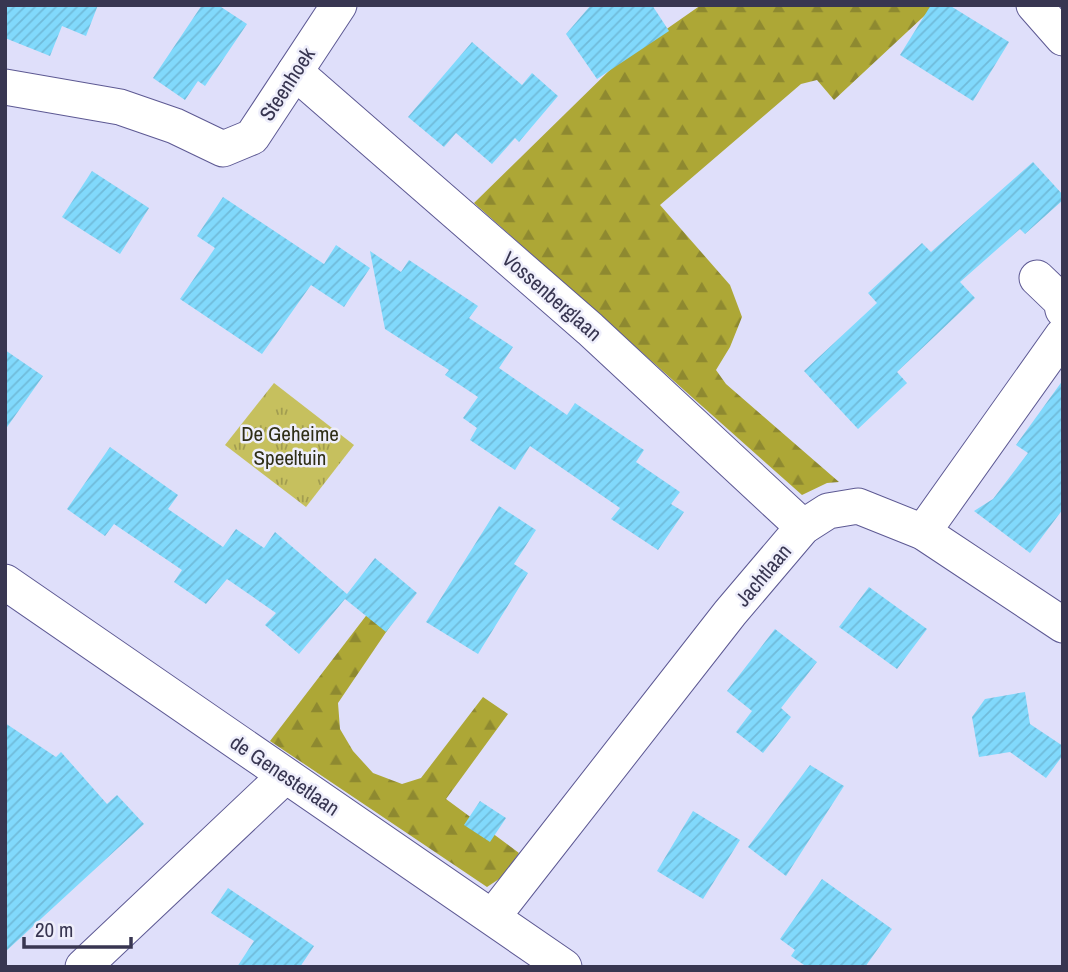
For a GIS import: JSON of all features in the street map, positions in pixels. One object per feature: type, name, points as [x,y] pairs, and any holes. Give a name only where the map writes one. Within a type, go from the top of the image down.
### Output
[{"type":"street","name":"Steenhoek","points":[[5,88],[120,107],[175,126],[223,149],[252,137],[339,5]]},
{"type":"street","points":[[1034,5],[1063,38]]},
{"type":"street","name":"Vossenberglaan","points":[[295,72],[590,329],[803,527]]},
{"type":"street","points":[[1037,278],[1061,301],[1063,310]]},
{"type":"street","points":[[1063,335],[923,532],[1063,625]]},
{"type":"street","name":"Jachtlaan","points":[[494,915],[730,613],[803,527],[828,511],[858,506],[923,532]]},
{"type":"street","name":"de Genestetlaan","points":[[5,582],[285,776],[494,915],[564,967]]},
{"type":"street","points":[[83,967],[285,776]]},
{"type":"green space","points":[[701,5],[936,5],[834,100],[817,80],[801,84],[660,205],[730,285],[742,317],[730,347],[716,370],[726,384],[839,482],[827,483],[802,495],[474,203],[615,65]]},
{"type":"green space","name":"De Geheime Speeltuin","points":[[274,383],[354,445],[306,507],[225,445]]},
{"type":"green space","points":[[382,595],[399,613],[338,703],[340,729],[353,751],[373,773],[402,784],[421,778],[483,697],[508,714],[446,799],[519,853],[502,877],[487,887],[270,741]]},
{"type":"building","points":[[5,5],[98,5],[86,36],[62,26],[50,56],[5,38]]},
{"type":"building","points":[[202,5],[218,5],[247,24],[205,86],[198,81],[185,100],[153,78]]},
{"type":"building","points":[[591,5],[652,5],[669,31],[597,79],[566,34]]},
{"type":"building","points":[[931,5],[949,5],[1009,42],[973,101],[900,55]]},
{"type":"building","points":[[472,42],[522,85],[532,73],[558,96],[519,142],[515,138],[492,164],[456,133],[444,147],[408,117]]},
{"type":"building","points":[[1033,162],[1063,195],[1063,200],[1025,234],[1020,229],[960,282],[975,298],[897,372],[907,383],[858,429],[804,371],[877,303],[868,293],[922,243],[931,252]]},
{"type":"building","points":[[92,171],[149,208],[120,254],[62,217]]},
{"type":"building","points":[[223,197],[324,264],[336,245],[370,268],[344,307],[311,285],[262,354],[180,299],[215,248],[197,236]]},
{"type":"building","points":[[370,251],[401,272],[409,260],[478,306],[469,318],[513,347],[499,368],[567,415],[575,403],[644,450],[636,462],[680,492],[671,504],[684,512],[658,550],[611,519],[620,508],[530,446],[515,470],[470,440],[477,428],[463,418],[478,397],[445,375],[449,370],[385,329]]},
{"type":"building","points":[[5,350],[43,376],[5,430]]},
{"type":"building","points":[[1063,380],[1063,509],[1030,553],[974,511],[993,499],[1028,453],[1016,445]]},
{"type":"building","points":[[110,447],[178,495],[168,509],[223,547],[236,529],[264,548],[275,532],[347,594],[375,558],[417,593],[386,632],[345,599],[299,654],[265,625],[276,613],[227,579],[206,604],[174,582],[182,570],[114,524],[105,536],[67,509]]},
{"type":"building","points":[[499,506],[536,530],[514,564],[528,573],[478,654],[426,622]]},
{"type":"building","points":[[869,587],[927,629],[897,669],[839,627]]},
{"type":"building","points":[[775,629],[817,662],[781,708],[791,717],[763,753],[736,732],[752,711],[727,691]]},
{"type":"building","points":[[1025,692],[1030,724],[1063,746],[1063,755],[1046,778],[1010,752],[979,757],[972,717],[985,699]]},
{"type":"building","points":[[5,723],[56,757],[61,752],[107,804],[117,795],[144,824],[5,952]]},
{"type":"building","points":[[810,765],[844,786],[786,876],[748,847]]},
{"type":"building","points":[[480,801],[506,818],[490,842],[464,825]]},
{"type":"building","points":[[693,811],[740,840],[703,899],[657,871]]},
{"type":"building","points":[[822,879],[892,929],[865,967],[807,967],[791,956],[795,950],[780,939]]},
{"type":"building","points":[[228,888],[314,946],[300,967],[237,967],[254,941],[211,913]]}]
